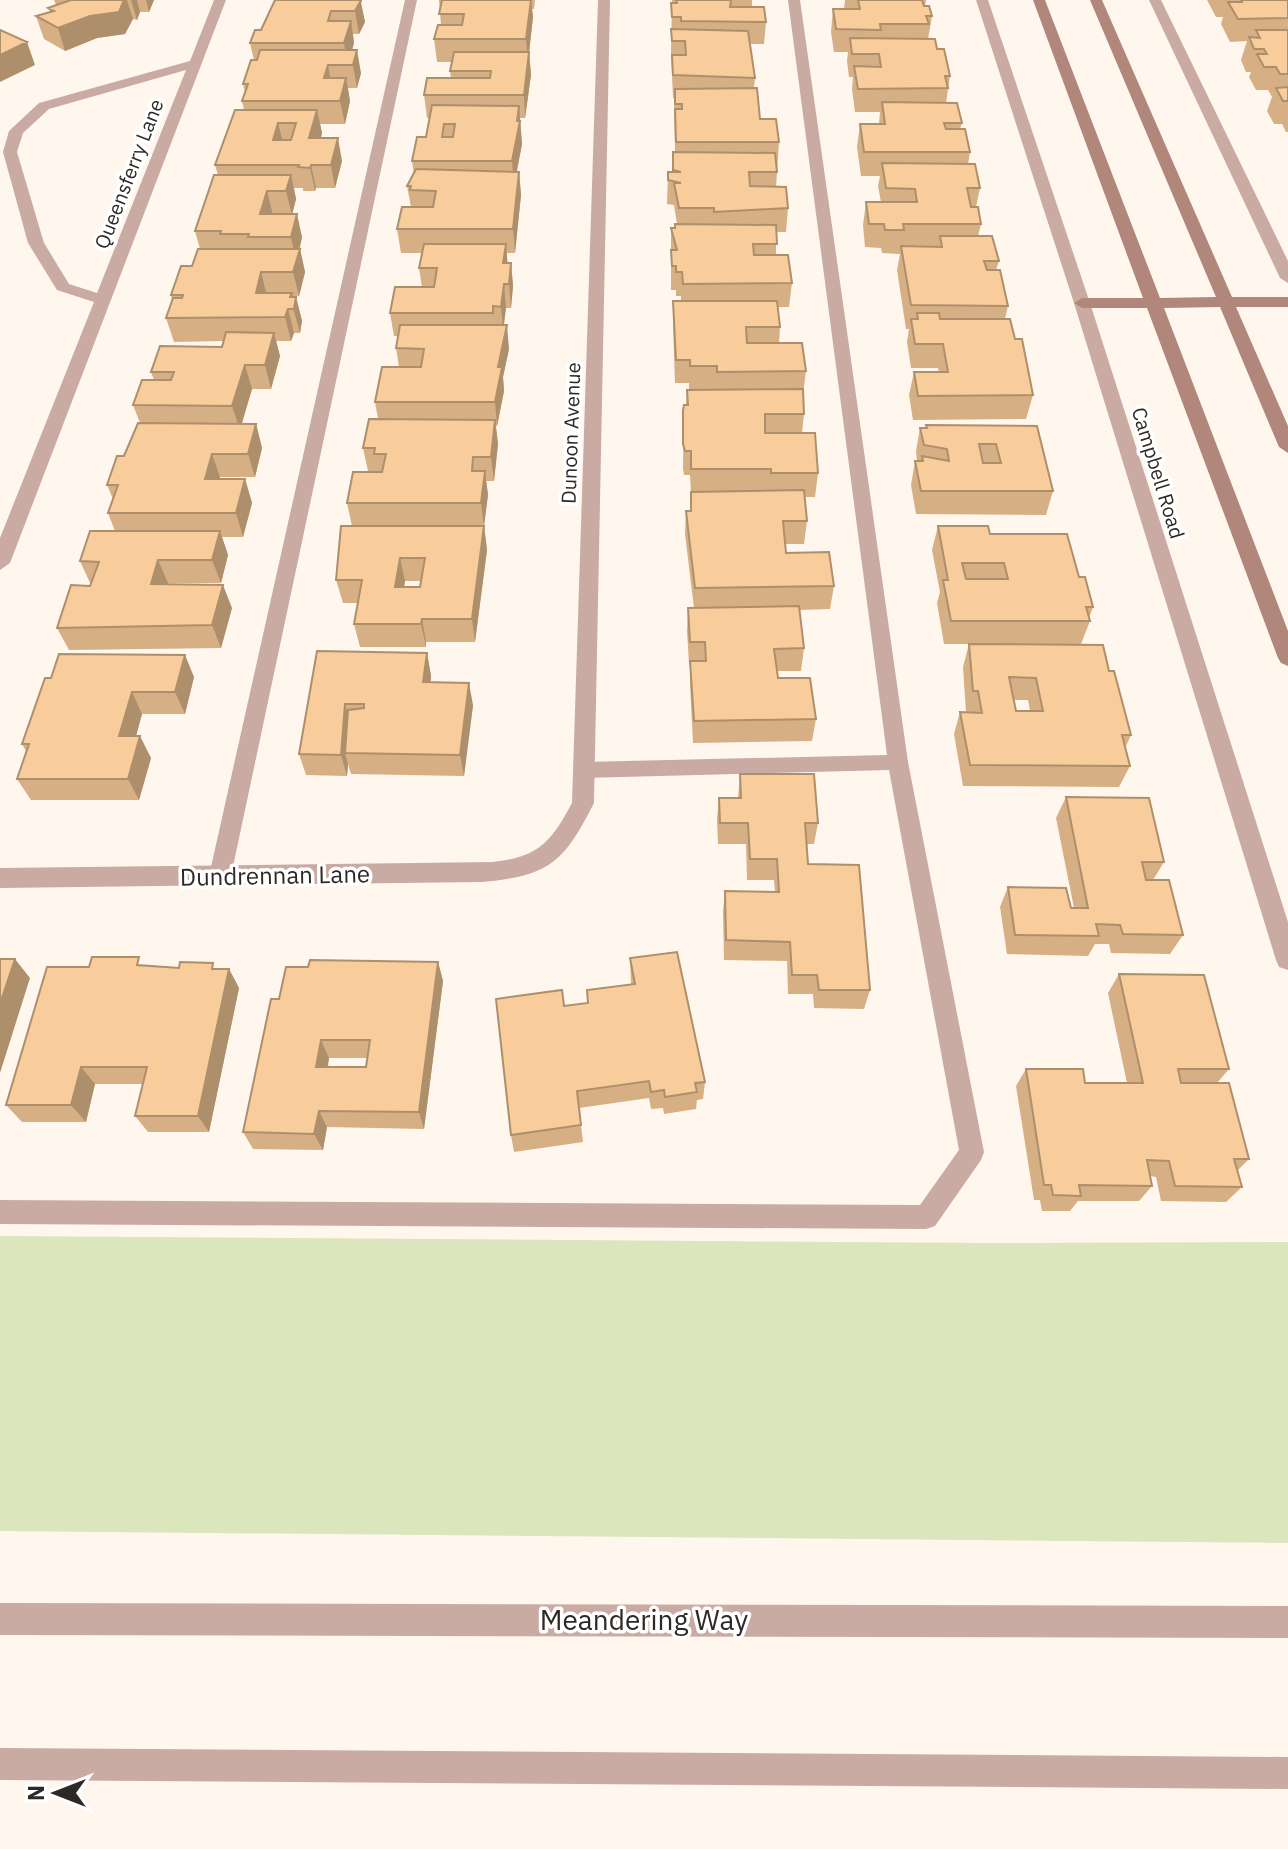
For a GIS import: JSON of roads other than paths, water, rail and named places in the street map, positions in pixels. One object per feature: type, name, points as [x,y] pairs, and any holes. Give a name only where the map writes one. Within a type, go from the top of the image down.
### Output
[{"type":"main road","points":[[1039,0],[1288,658]]},
{"type":"main road","points":[[1096,0],[1288,447]]},
{"type":"main road","points":[[1082,303],[1288,302]]},
{"type":"street","name":"Queensferry Lane","points":[[0,563],[220,0]]},
{"type":"street","name":"Dunoon Avenue","points":[[548,856],[583,803],[604,0]]},
{"type":"street","name":"Campbell Road","points":[[982,0],[1082,303],[1288,960]]},
{"type":"street","points":[[1155,0],[1288,278]]},
{"type":"street","name":"Queensferry Lane","points":[[103,300],[63,287],[36,243],[10,152],[16,131],[44,106],[196,63]]},
{"type":"street","name":"Dundrennan Lane","points":[[0,878],[460,874],[508,870],[548,856]]},
{"type":"street","name":"Meandering Way","points":[[0,1619],[1288,1622]]},
{"type":"lane","points":[[220,876],[411,0]]},
{"type":"lane","points":[[0,1212],[926,1217],[972,1152],[898,762],[794,0]]},
{"type":"lane","points":[[584,770],[898,762]]},
{"type":"lane","points":[[0,1764],[1288,1773]]}]
